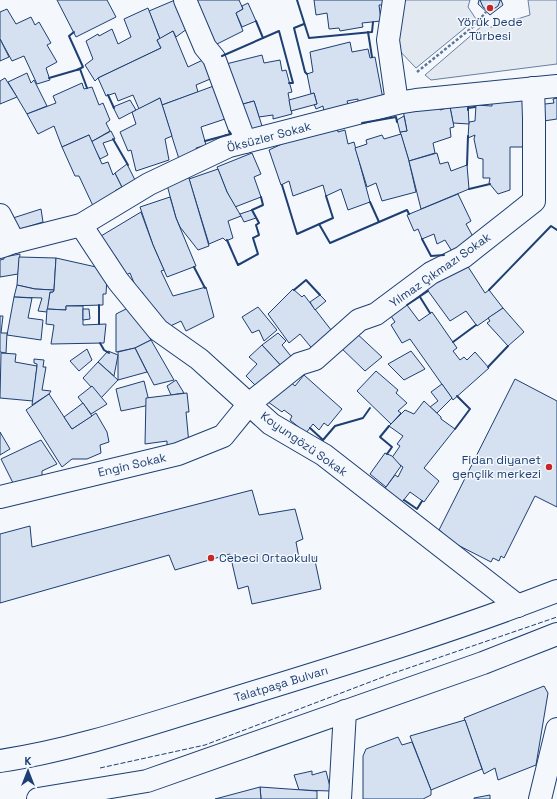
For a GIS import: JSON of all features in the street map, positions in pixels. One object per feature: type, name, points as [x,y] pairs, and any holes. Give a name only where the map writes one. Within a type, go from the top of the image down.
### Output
[{"type":"street","points":[[184,0],[205,47],[214,58],[245,142]]},
{"type":"street","points":[[394,0],[388,40],[396,94]]},
{"type":"street","name":"Öksüzler Sokak","points":[[7,244],[81,225],[149,184],[228,146],[245,142],[396,94],[557,86]]},
{"type":"street","name":"Yılmaz Çıkmazı Sokak","points":[[249,404],[299,364],[315,359],[359,320],[376,314],[431,273],[463,257],[534,201],[533,88]]},
{"type":"street","points":[[0,215],[7,244]]},
{"type":"street","name":"Koyungözü Sokak","points":[[81,225],[118,281],[158,330],[199,359],[270,424],[324,456],[518,606]]},
{"type":"street","name":"Engin Sokak","points":[[0,496],[178,454],[223,436],[249,404]]},
{"type":"street","name":"Talatpaşa Bulvarı","points":[[0,761],[27,757],[113,735],[369,657],[557,592]]},
{"type":"street","points":[[38,799],[147,781],[483,663],[557,634]]},
{"type":"street","points":[[340,799],[345,711]]},
{"type":"street","points":[[540,799],[557,729]]},
{"type":"path","points":[[396,94],[422,69],[474,26],[486,12]]},
{"type":"shaded area","points":[[402,0],[470,0],[468,7],[476,19],[416,68],[395,46]]},
{"type":"shaded area","points":[[528,0],[557,0],[557,64],[431,80],[425,75],[482,26],[492,27],[530,15]]},
{"type":"building","points":[[57,0],[107,0],[116,17],[76,37]]},
{"type":"building","points":[[175,0],[191,26],[176,37],[173,31],[160,39],[149,11]]},
{"type":"building","points":[[190,0],[239,0],[243,9],[236,13],[243,31],[215,45]]},
{"type":"building","points":[[314,0],[383,0],[383,5],[379,5],[381,21],[362,23],[363,27],[340,31],[339,28],[329,29],[327,13],[316,15]]},
{"type":"building","name":"Yörük Dede Türbesi","points":[[479,0],[501,0],[503,5],[490,15],[478,4]]},
{"type":"building","name":"Yörük Dede Türbesi","points":[[480,0],[500,1],[498,6],[492,10],[487,10],[483,7]]},
{"type":"building","points":[[248,3],[256,21],[242,27],[236,13],[243,9],[242,6]]},
{"type":"building","points":[[148,8],[160,39],[157,40],[161,48],[98,78],[95,81],[85,65],[93,59],[86,41],[98,34],[99,36],[112,29],[118,44],[131,37],[124,19]]},
{"type":"building","points":[[7,9],[16,24],[31,17],[35,25],[39,22],[51,43],[47,45],[57,62],[46,68],[50,80],[37,84],[24,56],[12,61],[0,39],[0,12]]},
{"type":"building","points":[[173,31],[188,67],[207,58],[215,77],[196,85],[198,92],[162,105],[160,98],[139,109],[133,95],[118,101],[115,93],[106,96],[98,78],[161,48],[157,40]]},
{"type":"building","points":[[0,39],[9,57],[0,61]]},
{"type":"building","points":[[350,42],[352,52],[368,49],[370,58],[375,57],[383,99],[358,104],[358,99],[347,101],[349,107],[324,112],[323,106],[316,109],[314,104],[317,104],[314,93],[311,94],[307,74],[313,72],[310,52]]},
{"type":"building","points":[[262,55],[264,63],[280,60],[282,71],[286,70],[292,92],[288,93],[292,114],[273,119],[273,115],[259,117],[254,101],[236,106],[222,65]]},
{"type":"building","points":[[27,73],[31,83],[34,80],[47,106],[27,114],[8,82]]},
{"type":"building","points":[[5,78],[17,97],[0,104],[0,81]]},
{"type":"building","points":[[82,83],[84,89],[92,87],[99,105],[103,103],[110,120],[106,123],[110,131],[91,142],[89,135],[62,147],[54,126],[38,134],[27,114],[56,103],[53,96]]},
{"type":"building","points":[[219,84],[225,119],[201,127],[206,145],[196,148],[197,153],[179,159],[162,105]]},
{"type":"building","points":[[314,93],[317,104],[291,111],[289,100]]},
{"type":"building","points":[[160,98],[172,136],[165,139],[169,160],[136,171],[131,150],[128,151],[120,132],[136,124],[132,112]]},
{"type":"building","points":[[525,98],[529,147],[510,147],[510,190],[498,194],[489,183],[490,178],[483,178],[483,159],[478,158],[474,139],[475,135],[468,138],[469,122],[475,121],[476,105],[492,106],[492,101]]},
{"type":"building","points":[[557,98],[557,119],[537,122],[536,105],[554,103],[553,99]]},
{"type":"building","points":[[130,100],[136,110],[119,119],[113,107]]},
{"type":"building","points":[[254,101],[263,129],[244,132],[236,106]]},
{"type":"building","points":[[453,104],[468,104],[469,124],[453,123],[450,107],[452,108]]},
{"type":"building","points":[[439,106],[440,110],[450,107],[454,127],[450,128],[451,137],[433,143],[435,153],[409,161],[400,132],[407,131],[403,110]]},
{"type":"building","points":[[404,116],[407,131],[400,132],[397,120]]},
{"type":"building","points":[[336,124],[338,132],[345,130],[348,144],[354,142],[370,202],[348,210],[341,189],[326,196],[323,185],[293,196],[289,181],[281,185],[269,150],[284,143],[283,140]]},
{"type":"building","points":[[111,131],[115,139],[103,143],[108,155],[100,159],[91,142]]},
{"type":"building","points":[[401,134],[416,192],[382,201],[376,183],[367,187],[355,148],[367,144],[366,140],[382,135],[384,139]]},
{"type":"building","points":[[89,135],[102,164],[108,162],[113,175],[115,173],[122,187],[115,191],[117,196],[94,208],[79,176],[75,176],[62,147]]},
{"type":"building","points":[[252,153],[261,174],[254,177],[261,197],[235,207],[217,167]]},
{"type":"building","points":[[437,153],[440,164],[448,162],[451,171],[467,165],[469,189],[421,209],[409,161]]},
{"type":"building","points":[[127,164],[137,184],[116,195],[115,191],[122,187],[115,173]]},
{"type":"building","points":[[218,169],[227,192],[241,216],[228,221],[233,238],[226,241],[223,238],[209,244],[189,179]]},
{"type":"building","points":[[188,175],[209,246],[198,250],[180,227],[167,185]]},
{"type":"building","points":[[458,194],[471,221],[466,224],[476,242],[453,253],[445,240],[437,244],[434,234],[422,239],[418,229],[414,231],[407,215]]},
{"type":"building","points":[[170,197],[176,218],[196,266],[167,277],[153,245],[140,207]]},
{"type":"building","points":[[41,209],[43,222],[17,230],[13,218]]},
{"type":"building","points":[[252,210],[256,218],[244,222],[240,214]]},
{"type":"building","points":[[141,212],[164,270],[161,271],[173,296],[206,287],[214,317],[186,331],[181,321],[164,329],[155,308],[152,309],[142,292],[138,293],[130,273],[124,276],[116,257],[111,259],[101,236]]},
{"type":"building","points":[[20,254],[18,274],[0,277],[0,260],[4,259],[4,257]]},
{"type":"building","points":[[19,257],[56,258],[54,290],[35,289],[17,285]]},
{"type":"building","points":[[56,258],[105,269],[107,277],[106,294],[103,294],[103,305],[66,306],[66,310],[47,309],[50,292],[53,292],[54,290]]},
{"type":"building","points":[[465,262],[485,293],[489,290],[503,308],[477,326],[466,311],[450,321],[426,288]]},
{"type":"building","points":[[17,285],[35,289],[54,290],[53,292],[50,292],[47,312],[38,311],[42,298],[14,297]]},
{"type":"building","points":[[293,289],[302,297],[304,295],[335,335],[315,352],[300,334],[289,343],[268,314]]},
{"type":"building","points":[[320,295],[326,301],[315,310],[310,302]]},
{"type":"building","points":[[14,297],[32,298],[28,318],[43,320],[41,340],[7,335]]},
{"type":"building","points":[[404,301],[419,321],[432,312],[457,348],[453,351],[460,360],[464,357],[467,360],[475,352],[489,368],[453,400],[410,339],[402,343],[391,325],[395,322],[389,313]]},
{"type":"building","points":[[66,306],[83,306],[83,325],[106,324],[104,343],[51,344],[54,325],[46,324],[47,309],[66,310]]},
{"type":"building","points":[[258,307],[277,330],[264,341],[259,330],[252,333],[242,317]]},
{"type":"building","points":[[128,308],[139,318],[151,340],[135,348],[116,352],[116,314]]},
{"type":"building","points":[[503,308],[524,332],[508,346],[487,323],[490,321],[488,318]]},
{"type":"building","points":[[83,309],[89,309],[90,319],[83,320]]},
{"type":"building","points":[[0,316],[3,316],[1,333],[7,333],[6,353],[0,352]]},
{"type":"building","points":[[354,331],[382,357],[365,371],[338,345]]},
{"type":"building","points":[[278,333],[286,341],[282,345],[294,360],[284,369],[262,345]]},
{"type":"building","points":[[151,340],[174,380],[154,385],[135,348]]},
{"type":"building","points":[[262,345],[284,369],[260,390],[246,376],[257,364],[249,357]]},
{"type":"building","points":[[135,348],[147,372],[118,380],[118,352]]},
{"type":"building","points":[[87,349],[92,360],[79,371],[70,361]]},
{"type":"building","points":[[108,351],[118,355],[114,376],[98,362]]},
{"type":"building","points":[[411,351],[425,369],[404,380],[388,364]]},
{"type":"building","points":[[1,353],[16,354],[15,362],[37,366],[33,401],[0,398]]},
{"type":"building","points":[[34,359],[44,360],[43,367],[46,367],[42,390],[51,391],[49,394],[32,405],[37,366],[37,364],[34,363]]},
{"type":"building","points":[[98,362],[118,380],[101,398],[83,378]]},
{"type":"building","points":[[376,371],[398,390],[396,393],[407,403],[398,411],[401,413],[391,424],[357,391]]},
{"type":"building","points":[[304,375],[342,409],[328,426],[324,423],[319,430],[313,424],[306,433],[290,420],[292,416],[284,410],[282,412],[264,399],[287,379],[295,386]]},
{"type":"building","points":[[515,379],[557,401],[557,507],[535,496],[504,558],[501,556],[499,561],[493,558],[491,562],[442,537],[443,533],[439,530]]},
{"type":"building","points":[[176,380],[184,393],[171,395],[167,386]]},
{"type":"building","points":[[144,381],[150,405],[121,411],[116,389]]},
{"type":"building","points":[[442,384],[452,398],[437,413],[430,407],[438,401],[431,392]]},
{"type":"building","points":[[92,386],[107,404],[91,414],[78,397]]},
{"type":"building","points":[[187,393],[189,412],[186,412],[189,444],[167,445],[167,441],[145,444],[146,398]]},
{"type":"building","points":[[49,394],[72,429],[96,413],[107,432],[109,442],[100,445],[101,453],[87,459],[72,459],[62,467],[26,410]]},
{"type":"building","points":[[424,401],[441,417],[441,419],[455,429],[424,468],[439,481],[424,502],[410,492],[399,506],[383,491],[395,475],[398,477],[403,467],[391,459],[400,446],[397,444],[403,436],[389,426],[405,410],[414,414]]},
{"type":"building","points":[[83,403],[92,416],[72,429],[64,417]]},
{"type":"building","points":[[0,432],[10,449],[0,455]]},
{"type":"building","points":[[41,440],[57,464],[42,471],[42,475],[34,480],[30,478],[15,487],[1,459]]},
{"type":"building","points":[[385,453],[392,456],[401,466],[386,487],[370,474]]},
{"type":"building","points":[[252,490],[259,515],[295,509],[303,539],[296,542],[299,558],[314,556],[321,589],[252,604],[248,586],[238,589],[230,554],[175,570],[169,555],[0,603],[0,534],[30,526],[32,547]]},
{"type":"building","points":[[544,686],[548,693],[536,765],[498,780],[495,768],[484,774],[464,718]]},
{"type":"building","points":[[465,720],[482,769],[431,790],[410,736]]},
{"type":"building","points":[[398,737],[402,745],[412,742],[431,790],[431,795],[423,799],[363,799],[363,756],[366,749]]},
{"type":"building","points":[[312,771],[312,775],[326,771],[331,791],[299,790],[294,775]]},
{"type":"building","points":[[260,787],[317,791],[317,799],[261,799]]},
{"type":"building","points":[[260,787],[261,799],[215,799]]},
{"type":"building","points":[[490,795],[490,799],[474,799],[474,798]]},
{"type":"fence","points":[[100,768],[205,745],[391,674],[557,617]]},
{"type":"wall","points":[[297,0],[309,38],[372,32],[373,22]]},
{"type":"wall","points":[[256,21],[263,38]]},
{"type":"wall","points":[[304,24],[294,28],[305,72],[307,74]]},
{"type":"wall","points":[[222,56],[279,31],[293,83],[289,83]]},
{"type":"wall","points":[[74,32],[69,36],[83,67],[77,70]]},
{"type":"wall","points":[[368,32],[372,57]]},
{"type":"wall","points":[[49,78],[80,69],[87,88]]},
{"type":"wall","points":[[108,95],[114,108]]},
{"type":"wall","points":[[468,110],[468,108],[475,107]]},
{"type":"wall","points":[[362,123],[396,117],[397,122]]},
{"type":"wall","points":[[205,141],[231,134],[229,131]]},
{"type":"wall","points":[[467,165],[468,136]]},
{"type":"wall","points":[[113,139],[128,165]]},
{"type":"wall","points":[[469,189],[490,184]]},
{"type":"wall","points":[[282,185],[297,234],[333,218],[326,196]]},
{"type":"wall","points":[[227,240],[238,265],[258,254],[253,238],[259,235],[256,225],[259,223],[252,210],[263,205],[261,197]]},
{"type":"wall","points":[[370,202],[379,222]]},
{"type":"wall","points":[[319,224],[330,243],[407,210],[409,214]]},
{"type":"wall","points":[[489,290],[551,226],[557,230]]},
{"type":"wall","points":[[422,239],[431,256],[444,255]]},
{"type":"wall","points":[[194,267],[205,288]]},
{"type":"wall","points":[[294,290],[306,280],[320,295]]},
{"type":"wall","points":[[407,305],[428,291]]},
{"type":"wall","points":[[420,297],[430,313]]},
{"type":"wall","points":[[99,305],[99,324]]},
{"type":"wall","points":[[453,342],[476,325]]},
{"type":"wall","points":[[100,343],[104,350],[109,353]]},
{"type":"wall","points":[[488,367],[508,346]]},
{"type":"wall","points":[[455,429],[470,409],[457,396]]},
{"type":"wall","points":[[310,428],[323,440],[335,426],[363,418],[370,408]]},
{"type":"wall","points":[[387,454],[392,447],[380,437],[389,426]]},
{"type":"wall","points":[[404,500],[417,509],[422,501]]},
{"type":"place","name":"Yörük Dede Türbesi","points":[[490,8]]},
{"type":"place","name":"Fidan diyanet gençlik merkezi","points":[[549,467]]},
{"type":"place","name":"Cebeci Ortaokulu","points":[[211,558]]}]
